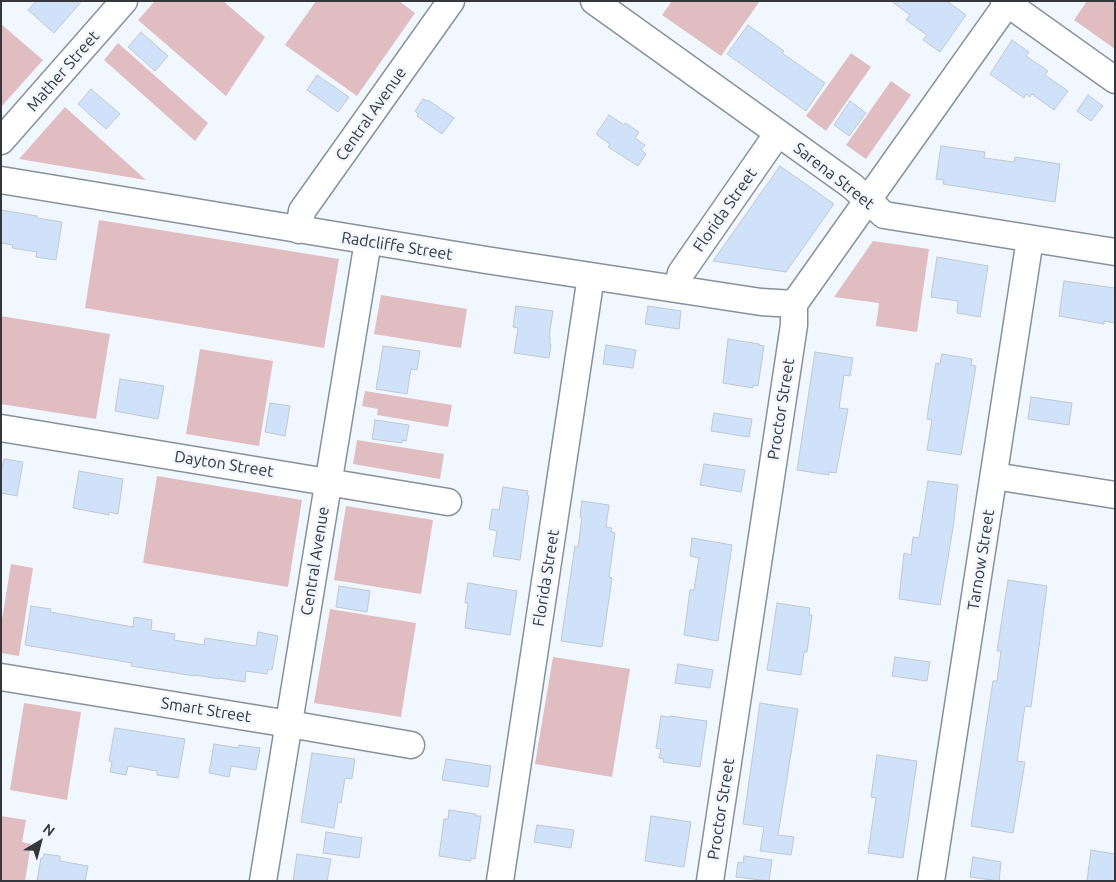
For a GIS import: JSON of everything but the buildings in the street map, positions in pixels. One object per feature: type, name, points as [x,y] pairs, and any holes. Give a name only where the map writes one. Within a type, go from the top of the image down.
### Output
[{"type":"street","name":"Mather Street","points":[[1,142],[124,1]]},
{"type":"street","name":"Central Avenue","points":[[299,230],[302,212],[451,1]]},
{"type":"street","name":"Sarena Street","points":[[594,1],[852,186],[884,215],[1115,252]]},
{"type":"street","points":[[794,304],[1007,2],[1115,80]]},
{"type":"street","name":"Florida Street","points":[[677,289],[681,273],[778,133]]},
{"type":"street","name":"Radcliffe Street","points":[[1,180],[591,276],[762,302],[794,304]]},
{"type":"street","name":"Tarnow Street","points":[[931,881],[1030,239]]},
{"type":"street","name":"Central Avenue","points":[[263,881],[368,241]]},
{"type":"street","name":"Florida Street","points":[[500,881],[591,276]]},
{"type":"street","name":"Proctor Street","points":[[710,881],[792,335],[794,304]]},
{"type":"street","name":"Dayton Street","points":[[1,428],[448,502]]},
{"type":"street","points":[[994,476],[1115,495]]},
{"type":"street","name":"Smart Street","points":[[1,677],[411,745]]},
{"type":"shaded area","points":[[155,1],[223,1],[265,37],[226,96],[138,20]]},
{"type":"shaded area","points":[[316,1],[399,1],[415,13],[357,96],[285,45]]},
{"type":"shaded area","points":[[672,1],[760,1],[721,56],[662,15]]},
{"type":"shaded area","points":[[1087,1],[1115,1],[1115,49],[1074,20]]},
{"type":"shaded area","points":[[1,24],[43,60],[1,107]]},
{"type":"shaded area","points":[[118,43],[208,123],[195,141],[104,60]]},
{"type":"shaded area","points":[[851,53],[871,67],[826,131],[806,116]]},
{"type":"shaded area","points":[[891,81],[911,95],[866,159],[846,145]]},
{"type":"shaded area","points":[[65,107],[146,180],[19,159]]},
{"type":"shaded area","points":[[99,220],[339,259],[324,348],[85,308]]},
{"type":"shaded area","points":[[873,241],[929,249],[917,332],[876,326],[879,303],[834,297]]},
{"type":"shaded area","points":[[381,295],[467,309],[461,348],[374,334]]},
{"type":"shaded area","points":[[1,316],[110,334],[96,419],[1,404]]},
{"type":"shaded area","points":[[200,349],[273,361],[259,446],[186,434]]},
{"type":"shaded area","points":[[365,391],[452,405],[448,427],[377,415],[378,409],[362,406]]},
{"type":"shaded area","points":[[357,440],[444,454],[440,479],[353,464]]},
{"type":"shaded area","points":[[157,476],[302,500],[288,587],[143,563]]},
{"type":"shaded area","points":[[346,506],[433,520],[421,594],[334,580]]},
{"type":"shaded area","points":[[11,564],[33,568],[19,656],[1,653],[1,625]]},
{"type":"shaded area","points":[[330,609],[416,623],[401,717],[314,703]]},
{"type":"shaded area","points":[[553,657],[630,669],[612,777],[535,764]]},
{"type":"shaded area","points":[[24,703],[81,712],[67,800],[10,790]]},
{"type":"shaded area","points":[[1,816],[26,820],[22,842],[31,844],[25,881],[1,881]]}]
